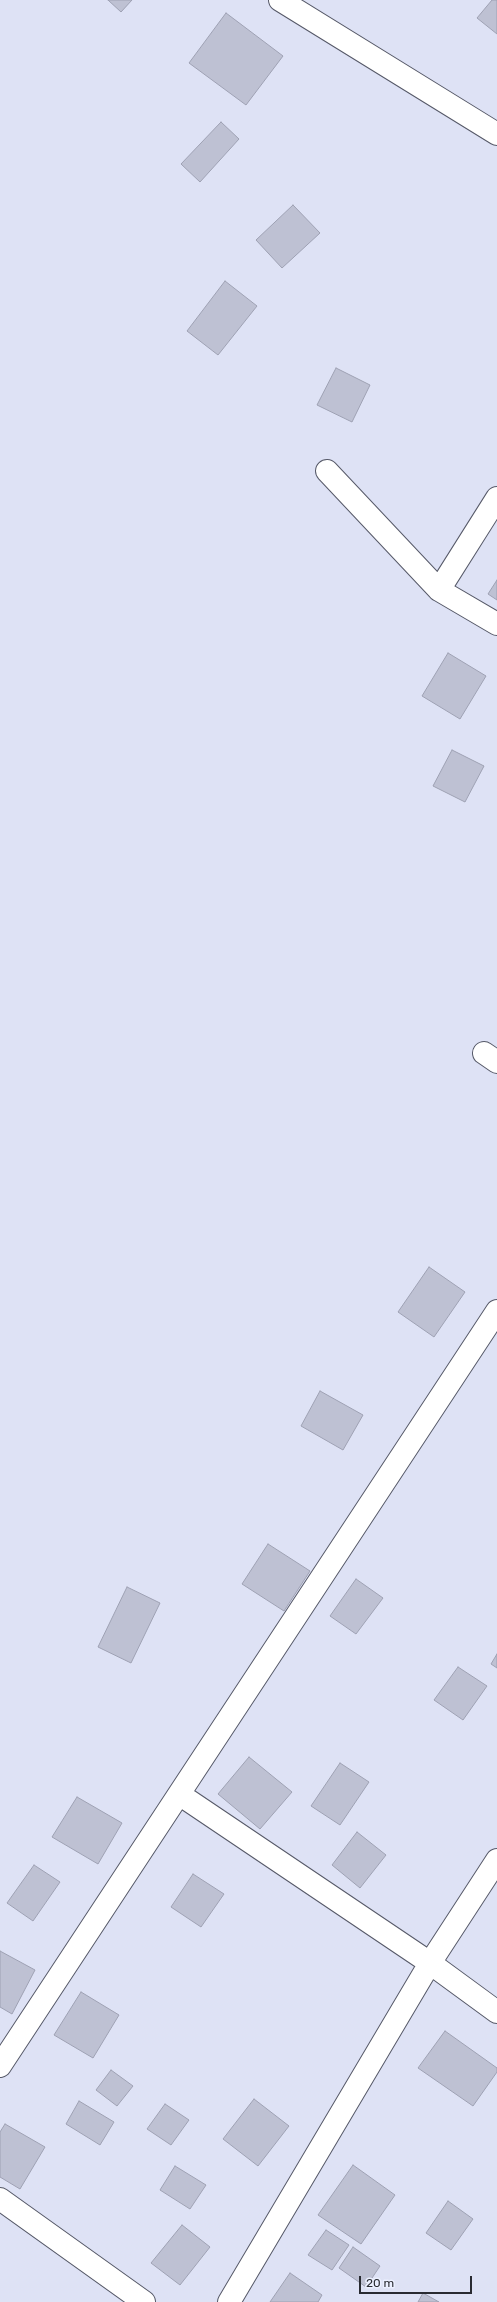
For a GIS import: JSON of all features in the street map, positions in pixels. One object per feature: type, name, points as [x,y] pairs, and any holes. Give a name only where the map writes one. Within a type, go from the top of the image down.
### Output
[{"type":"street","points":[[280,0],[497,134]]},
{"type":"street","points":[[327,471],[439,590],[497,624]]},
{"type":"street","points":[[439,590],[497,498]]},
{"type":"street","points":[[0,2066],[497,1311]]},
{"type":"street","points":[[179,1794],[430,1963],[497,2012]]},
{"type":"street","points":[[229,2302],[430,1963],[497,1860]]},
{"type":"street","points":[[0,2199],[144,2302]]},
{"type":"building","points":[[108,0],[132,0],[121,12]]},
{"type":"building","points":[[492,0],[497,0],[497,34],[477,18]]},
{"type":"building","points":[[226,13],[283,56],[246,105],[189,63]]},
{"type":"building","points":[[221,122],[239,139],[200,182],[181,164]]},
{"type":"building","points":[[293,205],[320,233],[282,268],[256,240]]},
{"type":"building","points":[[225,281],[257,306],[218,355],[187,331]]},
{"type":"building","points":[[336,368],[370,385],[352,422],[317,405]]},
{"type":"building","points":[[497,580],[497,600],[488,594]]},
{"type":"building","points":[[448,653],[486,676],[460,719],[422,696]]},
{"type":"building","points":[[452,750],[484,766],[465,802],[433,786]]},
{"type":"building","points":[[429,1267],[465,1292],[434,1337],[398,1312]]},
{"type":"building","points":[[320,1391],[363,1415],[343,1450],[301,1426]]},
{"type":"building","points":[[268,1544],[310,1571],[284,1611],[242,1584]]},
{"type":"building","points":[[356,1579],[383,1598],[356,1634],[330,1616]]},
{"type":"building","points":[[127,1587],[160,1603],[131,1663],[98,1647]]},
{"type":"building","points":[[497,1654],[497,1668],[491,1664]]},
{"type":"building","points":[[458,1667],[487,1686],[463,1720],[434,1700]]},
{"type":"building","points":[[249,1757],[292,1792],[260,1829],[218,1794]]},
{"type":"building","points":[[340,1763],[369,1782],[340,1825],[311,1806]]},
{"type":"building","points":[[77,1797],[122,1823],[98,1864],[52,1837]]},
{"type":"building","points":[[357,1832],[386,1855],[360,1888],[332,1865]]},
{"type":"building","points":[[34,1865],[60,1882],[33,1921],[7,1903]]},
{"type":"building","points":[[193,1874],[224,1894],[201,1927],[171,1907]]},
{"type":"building","points":[[0,1951],[35,1970],[12,2014],[0,2007]]},
{"type":"building","points":[[81,1992],[119,2015],[93,2058],[54,2035]]},
{"type":"building","points":[[445,2031],[497,2068],[497,2072],[473,2106],[418,2068]]},
{"type":"building","points":[[111,2070],[133,2086],[117,2106],[96,2090]]},
{"type":"building","points":[[254,2099],[289,2126],[258,2166],[223,2139]]},
{"type":"building","points":[[79,2101],[114,2122],[100,2145],[66,2124]]},
{"type":"building","points":[[165,2104],[189,2120],[171,2145],[147,2129]]},
{"type":"building","points":[[5,2124],[45,2147],[20,2189],[0,2177],[0,2132]]},
{"type":"building","points":[[353,2165],[395,2195],[361,2244],[318,2215]]},
{"type":"building","points":[[175,2166],[206,2185],[190,2209],[160,2190]]},
{"type":"building","points":[[448,2201],[473,2219],[451,2250],[426,2233]]},
{"type":"building","points":[[182,2225],[210,2247],[180,2285],[151,2263]]},
{"type":"building","points":[[326,2230],[349,2245],[332,2270],[308,2255]]},
{"type":"building","points":[[353,2247],[380,2266],[366,2287],[339,2268]]},
{"type":"building","points":[[290,2273],[322,2295],[318,2302],[270,2302]]},
{"type":"building","points":[[423,2293],[439,2302],[418,2302]]}]
